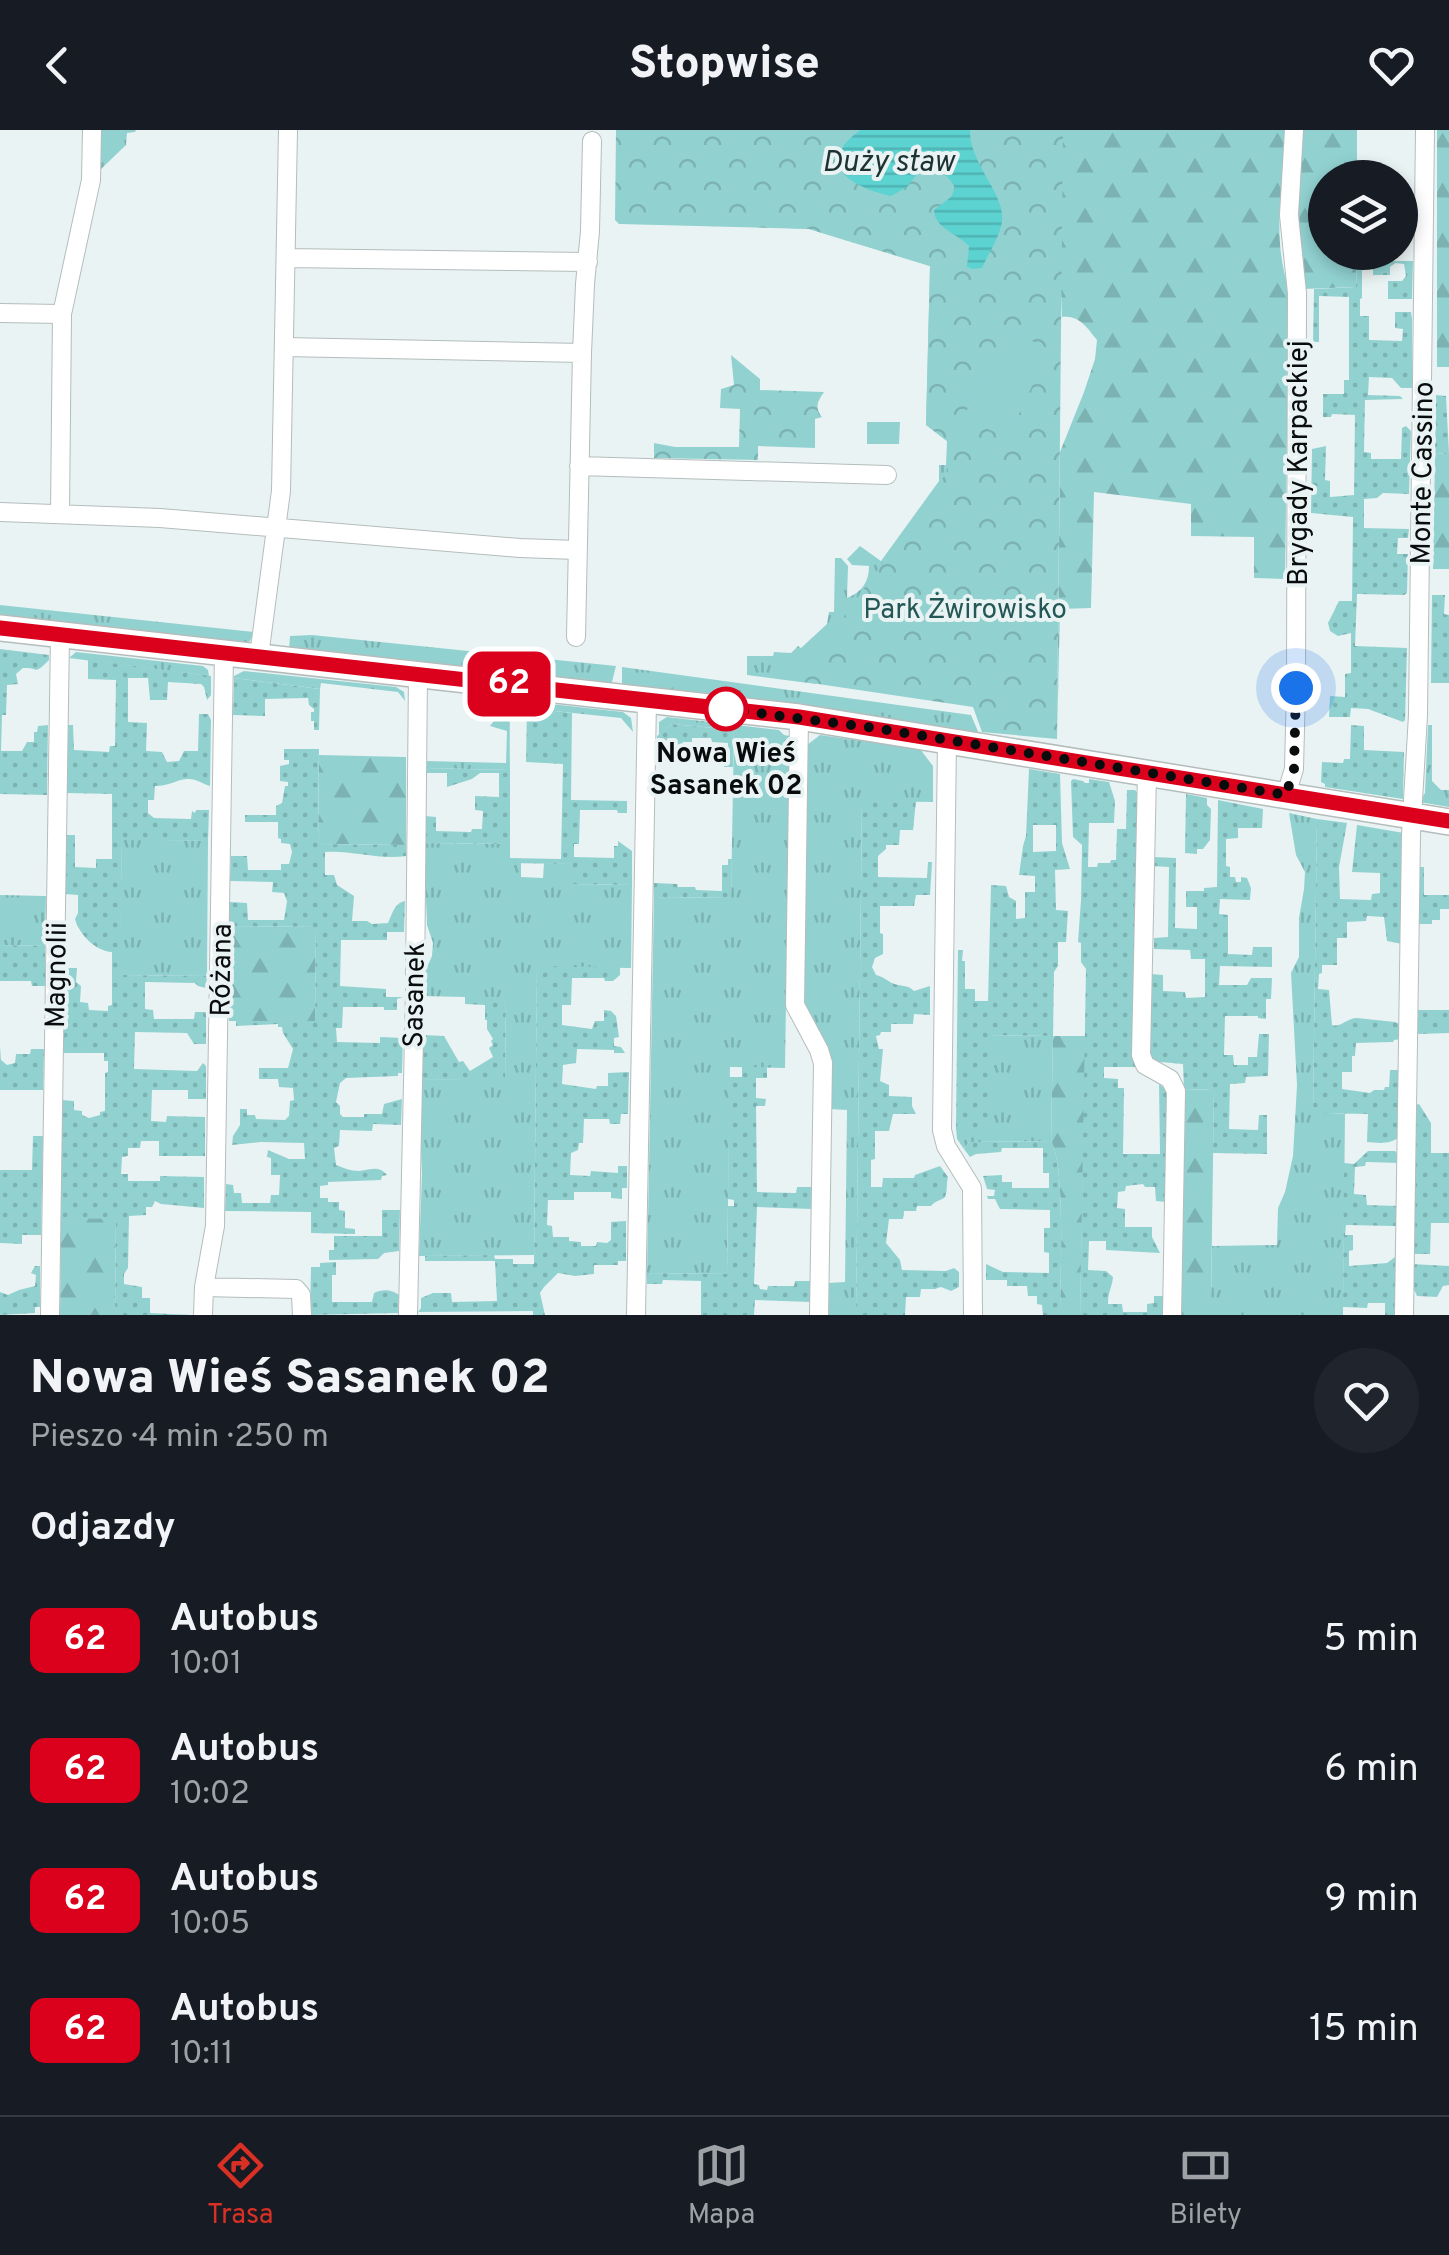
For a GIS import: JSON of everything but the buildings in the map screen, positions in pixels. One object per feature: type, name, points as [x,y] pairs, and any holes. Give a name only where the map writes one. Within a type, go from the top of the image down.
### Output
[{"type":"street","points":[[60,514],[62,314],[91,180],[92,130]]},
{"type":"street","points":[[259,656],[281,491],[288,130]]},
{"type":"street","name":"Brygady Karpackiej","points":[[1286,795],[1294,769],[1296,668],[1297,293],[1289,215],[1294,130]]},
{"type":"street","name":"Monte Cassino","points":[[1404,1315],[1412,816],[1418,715],[1425,130]]},
{"type":"street","points":[[576,637],[582,352],[592,141]]},
{"type":"street","points":[[286,258],[588,262]]},
{"type":"street","points":[[0,314],[62,314]]},
{"type":"street","points":[[284,347],[582,352]]},
{"type":"street","points":[[579,466],[888,475]]},
{"type":"street","points":[[0,512],[160,518],[578,550]]},
{"type":"street","points":[[0,628],[799,717],[1449,822]]},
{"type":"street","name":"Magnolii","points":[[50,1315],[60,635]]},
{"type":"street","name":"Różana","points":[[203,1315],[204,1287],[216,1226],[224,653]]},
{"type":"street","name":"Sasanek","points":[[408,1315],[418,674]]},
{"type":"street","points":[[636,1315],[647,700]]},
{"type":"street","points":[[799,717],[794,1005],[819,1050],[823,1066],[819,1315]]},
{"type":"street","points":[[947,740],[942,1130],[946,1146],[972,1188],[972,1315]]},
{"type":"street","points":[[1146,773],[1141,1054],[1147,1067],[1170,1079],[1176,1091],[1172,1315]]},
{"type":"street","points":[[204,1287],[296,1289],[301,1295],[302,1315]]},
{"type":"green space","points":[[98,130],[136,130],[127,133],[126,145],[100,170],[97,170]]},
{"type":"green space","name":"Park Żwirowisko","points":[[616,130],[1063,130],[1057,739],[982,732],[973,707],[798,681],[948,471],[947,441],[926,425],[930,266],[809,229],[619,224],[615,220]]},
{"type":"green space","points":[[1006,130],[1287,130],[1279,230],[1289,289],[1285,579],[1254,578],[1254,537],[1191,536],[1191,504],[1094,492],[1091,608],[1060,609],[1057,739],[1060,452],[1095,359],[1097,340],[1078,320],[1062,317],[1061,291]]},
{"type":"green space","points":[[1301,130],[1357,130],[1357,160],[1308,160],[1308,270],[1356,270],[1356,287],[1303,289],[1296,224]]},
{"type":"green space","points":[[1437,130],[1449,130],[1449,367],[1437,367]]},
{"type":"green space","points":[[789,218],[932,265],[955,478],[816,684],[747,675],[747,656],[791,653],[827,624],[829,612],[834,612],[835,558],[841,558],[848,566],[847,598],[861,589],[869,566],[852,565],[847,559],[860,546],[881,561],[939,481],[939,465],[946,465],[947,441],[926,425],[930,266],[809,229],[787,228]]},
{"type":"green space","points":[[1357,270],[1362,270],[1360,316],[1369,316],[1369,340],[1402,341],[1403,329],[1395,328],[1395,312],[1411,312],[1412,319],[1412,388],[1401,388],[1392,378],[1369,377],[1368,395],[1403,399],[1365,400],[1364,452],[1371,453],[1371,459],[1401,459],[1402,428],[1406,426],[1411,431],[1409,494],[1383,493],[1364,499],[1364,528],[1409,529],[1408,538],[1398,538],[1397,554],[1408,554],[1407,593],[1357,594],[1355,646],[1407,648],[1403,722],[1368,709],[1351,708],[1350,717],[1329,717],[1330,696],[1345,697],[1345,674],[1351,673],[1351,633],[1338,636],[1330,631],[1328,623],[1339,601],[1352,601],[1353,517],[1311,513],[1312,449],[1326,446],[1325,480],[1330,481],[1330,497],[1354,495],[1355,415],[1323,417],[1323,394],[1344,394],[1344,380],[1349,380],[1349,297],[1319,296],[1319,342],[1313,342],[1314,289],[1356,287]]},
{"type":"green space","points":[[1373,270],[1390,270],[1390,275],[1373,275]]},
{"type":"green space","points":[[1405,270],[1413,270],[1412,299],[1388,299],[1388,281],[1402,281]]},
{"type":"green space","points":[[1005,328],[1049,349],[1008,438],[963,418]]},
{"type":"green space","points":[[731,355],[760,379],[760,390],[824,392],[818,404],[822,417],[815,419],[815,448],[758,446],[758,460],[654,458],[654,443],[675,447],[739,447],[740,409],[720,408],[721,389],[734,385]]},
{"type":"green space","points":[[1436,395],[1446,396],[1449,454],[1435,453]]},
{"type":"green space","points":[[867,422],[900,422],[899,444],[867,444]]},
{"type":"green space","points":[[1435,453],[1449,454],[1449,569],[1433,569]]},
{"type":"green space","points":[[1432,595],[1445,595],[1444,614],[1449,615],[1449,683],[1431,683]]},
{"type":"green space","points":[[0,605],[254,632],[244,644],[0,618]]},
{"type":"green space","points":[[312,635],[616,666],[611,686],[289,650],[290,636]]},
{"type":"green space","points":[[0,649],[49,655],[49,660],[38,669],[23,668],[16,674],[18,684],[7,685],[1,751],[22,751],[27,742],[34,742],[38,726],[48,725],[47,795],[0,794]]},
{"type":"green space","points":[[76,652],[203,666],[209,676],[69,658]]},
{"type":"green space","points":[[88,660],[211,676],[211,695],[207,700],[201,684],[168,682],[167,700],[150,700],[148,678],[128,678],[128,722],[147,723],[146,751],[162,752],[167,762],[179,761],[184,751],[198,751],[199,714],[208,714],[211,720],[210,786],[193,779],[155,786],[154,800],[148,800],[148,813],[154,818],[191,819],[192,811],[209,810],[208,841],[122,840],[120,975],[207,976],[206,988],[195,983],[145,982],[145,1009],[153,1010],[154,1019],[194,1019],[195,1012],[206,1012],[206,1044],[194,1044],[187,1033],[135,1032],[134,1069],[197,1071],[203,1063],[206,1066],[206,1099],[188,1099],[188,1090],[152,1090],[151,1121],[166,1122],[167,1116],[205,1117],[205,1156],[159,1156],[159,1141],[141,1141],[140,1148],[128,1148],[128,1156],[122,1157],[121,1174],[128,1174],[128,1181],[160,1181],[160,1176],[204,1177],[204,1208],[155,1201],[152,1207],[146,1207],[146,1215],[129,1216],[124,1284],[142,1287],[142,1298],[150,1298],[150,1313],[191,1315],[115,1315],[116,1219],[61,1218],[62,1100],[74,1101],[74,1110],[89,1118],[100,1115],[105,1111],[108,1072],[104,1053],[62,1053],[64,968],[77,968],[80,1002],[88,1003],[89,1010],[108,1011],[112,1005],[112,952],[100,949],[84,936],[75,919],[78,895],[65,894],[66,835],[75,835],[75,867],[96,868],[96,859],[112,859],[112,794],[66,793],[67,725],[73,725],[74,750],[109,752],[110,746],[115,746],[116,680],[88,679]]},
{"type":"green space","points":[[622,667],[971,715],[980,736],[622,687]]},
{"type":"green space","points":[[244,671],[396,687],[404,692],[405,701],[398,692],[321,683],[320,689],[234,678]]},
{"type":"green space","points":[[234,678],[320,689],[319,730],[314,730],[314,709],[308,698],[265,699],[265,716],[233,715]]},
{"type":"green space","points":[[524,701],[623,712],[631,718],[633,732],[621,718],[525,708]]},
{"type":"green space","points":[[500,704],[510,705],[509,770],[426,768],[426,761],[506,763],[507,731],[490,726],[504,708]]},
{"type":"green space","points":[[527,708],[572,713],[571,800],[627,801],[627,813],[580,810],[579,844],[574,844],[574,857],[614,858],[618,841],[632,851],[632,885],[570,884],[570,864],[508,863],[508,844],[424,843],[425,816],[436,817],[436,831],[482,829],[483,811],[475,810],[475,796],[499,797],[499,773],[480,773],[447,787],[447,773],[426,773],[426,768],[509,770],[510,709],[510,858],[561,859],[563,764],[526,762]]},
{"type":"green space","points":[[667,717],[779,730],[790,736],[785,1068],[730,1067],[727,1274],[647,1273],[654,897],[731,898],[734,730],[672,724],[659,735],[659,722]]},
{"type":"green space","points":[[672,724],[734,730],[733,767],[724,767],[724,748],[728,748],[728,743],[712,742],[711,738],[692,738],[692,742],[675,745],[675,750],[657,750],[657,736]]},
{"type":"green space","points":[[1351,725],[1364,726],[1364,750],[1404,752],[1403,799],[1325,787],[1321,782],[1322,762],[1343,763],[1350,759]]},
{"type":"green space","points":[[1428,725],[1432,725],[1432,781],[1441,790],[1449,790],[1449,807],[1419,802],[1425,793]]},
{"type":"green space","points":[[820,735],[920,749],[933,766],[933,802],[862,801],[856,1315],[827,1315],[827,1283],[845,1282],[847,1110],[829,1109],[830,1053],[803,1005],[807,745]]},
{"type":"green space","points":[[284,749],[319,749],[318,844],[406,845],[406,856],[396,857],[325,852],[325,875],[334,875],[337,885],[354,896],[352,921],[388,923],[396,907],[405,901],[404,932],[387,932],[387,940],[341,940],[340,986],[386,989],[386,997],[403,997],[397,999],[397,1010],[343,1007],[342,1028],[336,1028],[337,1042],[380,1043],[380,1037],[403,1038],[402,1073],[398,1076],[346,1078],[340,1083],[336,1102],[343,1117],[382,1114],[384,1104],[402,1099],[401,1125],[373,1124],[372,1131],[340,1130],[339,1146],[334,1148],[336,1165],[356,1171],[378,1169],[387,1175],[381,1180],[328,1182],[320,1186],[320,1198],[339,1202],[339,1210],[345,1211],[345,1228],[355,1229],[355,1234],[311,1233],[311,1212],[225,1211],[226,1184],[233,1185],[234,1193],[241,1193],[242,1203],[270,1203],[271,1195],[279,1195],[280,1175],[271,1175],[268,1150],[289,1159],[305,1159],[304,1143],[232,1145],[240,1125],[240,1109],[247,1109],[247,1115],[255,1115],[256,1119],[285,1120],[290,1101],[294,1100],[293,1088],[279,1087],[278,1079],[259,1079],[259,1068],[288,1068],[293,1049],[282,1027],[236,1026],[236,1021],[315,1021],[316,927],[229,926],[230,902],[247,903],[248,920],[284,920],[287,901],[284,893],[272,892],[273,882],[230,881],[231,856],[247,856],[248,870],[281,870],[281,864],[289,864],[290,844],[281,843],[278,838],[278,822],[245,822],[245,815],[276,815],[276,806],[282,803],[288,786],[288,782],[280,781],[280,766],[289,764],[289,760],[284,760]]},
{"type":"green space","points":[[319,755],[406,757],[406,845],[318,844]]},
{"type":"green space","points":[[1029,769],[1060,774],[1062,843],[1070,869],[1055,870],[1056,910],[1068,911],[1066,942],[1058,942],[1058,966],[1054,972],[1053,1036],[989,1035],[989,1128],[956,1128],[958,950],[963,950],[965,961],[965,989],[975,989],[975,1001],[988,1001],[991,885],[1006,886],[1009,897],[1016,901],[1016,919],[1025,918],[1025,892],[1035,892],[1035,876],[1019,875],[1026,836]],"holes":[[[1033,825],[1056,825],[1056,851],[1033,852]]]},
{"type":"green space","points":[[1073,779],[1109,782],[1115,801],[1114,823],[1089,823],[1088,867],[1116,860],[1117,829],[1126,829],[1127,790],[1135,790],[1139,795],[1135,1067],[1104,1067],[1104,1078],[1118,1079],[1118,1088],[1124,1088],[1123,1154],[1160,1154],[1159,1084],[1168,1091],[1167,1202],[1156,1201],[1155,1187],[1126,1186],[1125,1191],[1118,1192],[1117,1208],[1125,1209],[1125,1227],[1152,1227],[1160,1253],[1106,1250],[1106,1241],[1089,1241],[1088,1270],[1106,1271],[1113,1277],[1108,1304],[1122,1304],[1123,1312],[1147,1312],[1147,1304],[1154,1303],[1154,1296],[1165,1296],[1165,1315],[1080,1315],[1086,969],[1078,942],[1082,845],[1073,837]]},
{"type":"green space","points":[[1186,794],[1207,798],[1211,809],[1210,840],[1203,849],[1197,849],[1197,854],[1185,853]]},
{"type":"green space","points":[[862,800],[916,801],[913,830],[900,830],[899,845],[886,845],[878,856],[878,877],[927,878],[928,862],[932,862],[930,895],[916,895],[914,906],[880,906],[883,954],[875,958],[872,967],[876,975],[914,991],[930,986],[930,1015],[914,1014],[913,1024],[891,1024],[891,1032],[876,1036],[879,1049],[883,1049],[880,1081],[889,1085],[889,1096],[912,1097],[916,1114],[893,1114],[889,1131],[875,1131],[871,1187],[882,1187],[883,1178],[914,1178],[940,1166],[948,1177],[944,1198],[931,1206],[917,1206],[916,1211],[904,1211],[903,1219],[889,1219],[886,1243],[900,1260],[902,1270],[954,1268],[959,1272],[959,1287],[951,1291],[941,1287],[921,1289],[920,1297],[906,1297],[905,1315],[856,1315]]},
{"type":"green space","points":[[1218,800],[1263,809],[1262,828],[1238,828],[1238,838],[1226,839],[1230,877],[1235,877],[1236,882],[1247,878],[1250,900],[1220,899],[1219,914],[1228,915],[1228,954],[1252,955],[1253,947],[1272,947],[1272,967],[1220,966],[1219,985],[1247,985],[1251,978],[1272,978],[1266,1019],[1225,1016],[1224,1055],[1233,1055],[1234,1065],[1248,1065],[1248,1057],[1257,1057],[1259,1034],[1269,1034],[1268,1076],[1246,1077],[1245,1083],[1230,1084],[1229,1129],[1258,1130],[1259,1115],[1267,1115],[1267,1154],[1213,1153],[1214,1090],[1184,1089],[1183,1064],[1149,1061],[1150,974],[1163,975],[1163,991],[1185,992],[1186,998],[1205,997],[1205,959],[1191,959],[1190,950],[1154,949],[1154,938],[1168,937],[1169,867],[1152,866],[1153,857],[1176,858],[1175,928],[1197,929],[1197,907],[1186,907],[1186,891],[1217,887]]},
{"type":"green space","points":[[1289,813],[1317,819],[1313,1112],[1345,1114],[1343,1315],[1179,1315],[1179,1302],[1211,1302],[1212,1246],[1277,1245],[1278,1208],[1293,1156],[1297,1085],[1291,973],[1299,957],[1305,872],[1296,855]]},
{"type":"green space","points":[[1317,819],[1347,823],[1339,867],[1340,899],[1371,900],[1372,894],[1380,893],[1380,873],[1352,872],[1357,825],[1404,833],[1402,944],[1387,941],[1384,917],[1367,916],[1366,921],[1347,922],[1347,938],[1337,938],[1337,965],[1322,965],[1318,989],[1329,990],[1332,1025],[1357,1018],[1401,1025],[1401,1039],[1356,1043],[1352,1072],[1342,1072],[1342,1089],[1370,1093],[1389,1087],[1390,1070],[1401,1070],[1400,1136],[1389,1142],[1367,1142],[1368,1114],[1313,1113]]},
{"type":"green space","points":[[122,839],[208,841],[207,976],[119,975]]},
{"type":"green space","points":[[424,843],[508,844],[508,862],[521,863],[521,877],[543,878],[544,863],[570,864],[570,884],[632,885],[631,968],[537,967],[534,1255],[419,1256],[422,1174],[421,1149],[417,1147],[421,1079],[505,1080],[506,998],[422,996],[423,976],[433,943],[427,925]]},
{"type":"green space","points":[[728,859],[732,859],[731,898],[654,897],[654,883],[722,891],[722,865],[728,865]]},
{"type":"green space","points":[[1417,867],[1424,867],[1424,895],[1449,895],[1449,909],[1440,909],[1440,920],[1432,920],[1432,924],[1417,924]]},
{"type":"green space","points":[[0,895],[46,896],[45,946],[0,945]]},
{"type":"green space","points":[[229,926],[316,927],[315,1022],[229,1021]]},
{"type":"green space","points":[[0,945],[45,946],[45,986],[32,986],[31,981],[0,981]]},
{"type":"green space","points":[[537,966],[620,967],[620,975],[613,981],[572,978],[571,1005],[562,1005],[562,1025],[592,1029],[595,1021],[604,1021],[604,1010],[611,1011],[616,1016],[619,1037],[614,1038],[614,1046],[625,1053],[577,1049],[576,1063],[563,1065],[562,1084],[596,1089],[608,1086],[608,1073],[629,1072],[628,1114],[621,1114],[620,1124],[610,1124],[609,1119],[584,1119],[583,1143],[571,1153],[570,1175],[590,1176],[591,1171],[618,1173],[618,1166],[627,1166],[627,1188],[622,1188],[622,1199],[611,1198],[611,1192],[574,1192],[574,1200],[548,1200],[547,1225],[552,1226],[553,1237],[569,1237],[569,1241],[581,1242],[581,1246],[596,1246],[597,1242],[611,1240],[611,1222],[626,1221],[626,1261],[594,1265],[594,1274],[558,1273],[540,1293],[545,1315],[533,1315],[533,1311],[418,1312],[421,1298],[433,1293],[451,1293],[452,1302],[497,1301],[495,1261],[425,1261],[425,1256],[494,1255],[495,1259],[513,1259],[513,1264],[534,1264]]},
{"type":"green space","points":[[465,997],[506,997],[505,1081],[421,1079],[422,1035],[444,1036],[459,1062],[463,1061],[470,1071],[493,1057],[485,1005],[465,1004]]},
{"type":"green space","points":[[1418,1010],[1449,1010],[1449,1033],[1419,1034],[1415,1031]]},
{"type":"green space","points":[[989,1035],[1053,1036],[1051,1141],[969,1142],[964,1149],[957,1139],[956,1128],[989,1127]]},
{"type":"green space","points":[[1053,1036],[1086,1036],[1080,1315],[1060,1315],[1059,1174],[1051,1141]]},
{"type":"green space","points":[[0,1047],[1,1060],[7,1065],[15,1063],[16,1054],[44,1049],[43,1090],[0,1090]]},
{"type":"green space","points":[[742,1067],[767,1067],[767,1078],[756,1078],[756,1098],[766,1099],[765,1106],[756,1106],[757,1192],[796,1193],[797,1187],[811,1187],[811,1209],[757,1207],[754,1284],[767,1290],[768,1286],[794,1286],[795,1281],[810,1281],[810,1302],[755,1300],[754,1315],[701,1315],[701,1281],[663,1280],[662,1284],[647,1284],[647,1273],[727,1274],[728,1206],[734,1206],[734,1200],[728,1199],[729,1077],[742,1077]]},
{"type":"green space","points":[[1184,1089],[1214,1090],[1211,1303],[1179,1302]]},
{"type":"green space","points":[[1419,1104],[1431,1123],[1431,1153],[1449,1153],[1449,1223],[1431,1223],[1430,1254],[1411,1254],[1412,1171],[1416,1168],[1416,1157],[1412,1154],[1414,1106]]},
{"type":"green space","points":[[33,1136],[43,1136],[41,1235],[22,1235],[22,1244],[0,1243],[0,1170],[32,1170]]},
{"type":"green space","points":[[1051,1141],[1059,1174],[1060,1315],[1043,1315],[1037,1296],[1028,1296],[1027,1286],[1007,1286],[1007,1280],[986,1280],[986,1264],[1003,1272],[1049,1273],[1044,1228],[1050,1228],[1050,1210],[1000,1209],[995,1199],[988,1199],[995,1190],[987,1189],[983,1176],[1002,1175],[1002,1182],[1012,1182],[1012,1188],[1049,1188],[1049,1173],[1043,1173],[1043,1148],[1002,1148],[1001,1152],[970,1157],[964,1149],[969,1142]]},
{"type":"green space","points":[[1368,1151],[1395,1151],[1400,1163],[1366,1162],[1365,1166],[1355,1167],[1354,1194],[1366,1195],[1367,1205],[1399,1206],[1398,1224],[1346,1225],[1345,1235],[1353,1235],[1349,1266],[1398,1259],[1396,1315],[1385,1315],[1385,1303],[1368,1303],[1367,1308],[1343,1307],[1344,1163],[1354,1164]]},
{"type":"green space","points":[[382,1210],[400,1210],[399,1251],[384,1253],[378,1259],[329,1260],[334,1236],[382,1236]]},
{"type":"green space","points":[[61,1218],[116,1218],[115,1315],[60,1315]]},
{"type":"green space","points":[[336,1262],[332,1302],[372,1302],[374,1293],[390,1291],[399,1295],[398,1313],[310,1315],[311,1267]]},
{"type":"green space","points":[[1411,1264],[1449,1266],[1449,1285],[1443,1286],[1437,1297],[1417,1296],[1410,1281]]},
{"type":"green space","points":[[35,1266],[40,1266],[40,1307],[35,1307],[35,1313],[0,1315],[0,1292],[8,1295],[35,1286],[36,1275],[31,1273]]},
{"type":"water","name":"Duży staw","points":[[860,130],[970,130],[975,155],[1002,211],[999,234],[982,268],[967,267],[969,246],[935,216],[934,210],[951,197],[955,188],[940,171],[924,165],[907,187],[891,196],[861,186],[844,174],[839,158],[844,145]]},
{"type":"bus line","name":"62","points":[[0,628],[799,717],[1449,821]]},
{"type":"place","name":"Nowa Wieś Sasanek 02","points":[[726,709]]},
{"type":"route","points":[[726,709],[874,728],[1286,795],[1294,769],[1296,688]]}]
